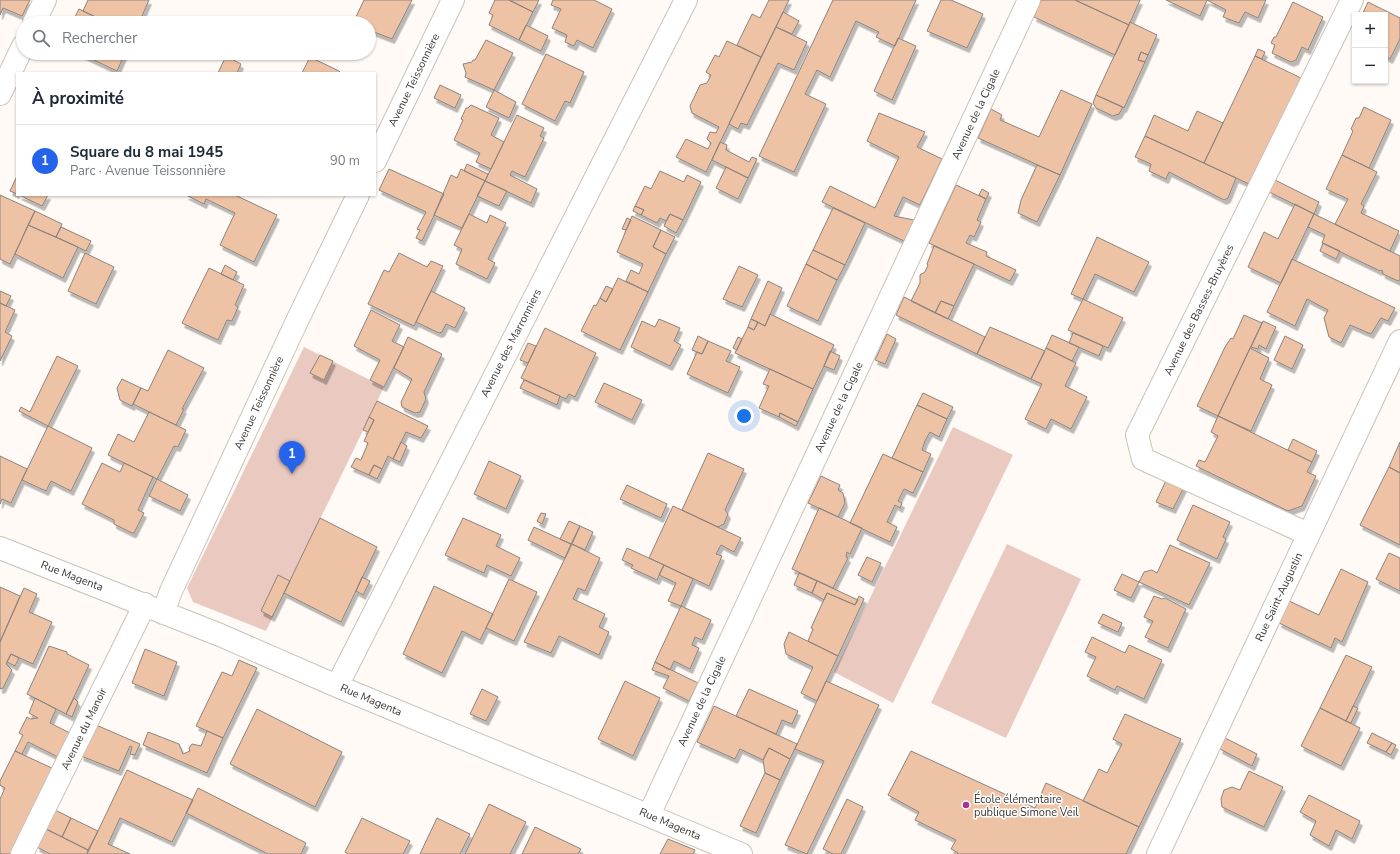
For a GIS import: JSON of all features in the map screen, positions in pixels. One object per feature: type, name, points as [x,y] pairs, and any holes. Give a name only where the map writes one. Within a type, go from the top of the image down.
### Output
[{"type":"street","points":[[37,16],[45,0]]},
{"type":"street","name":"Avenue Teissonnière","points":[[376,159],[453,0]]},
{"type":"street","name":"Avenue des Marronniers","points":[[337,686],[686,0]]},
{"type":"street","name":"Avenue de la Cigale","points":[[649,815],[1029,0]]},
{"type":"street","name":"Avenue des Basses-Bruyères","points":[[1308,534],[1143,459],[1137,435],[1352,0]]},
{"type":"street","points":[[0,94],[16,60]]},
{"type":"street","name":"Avenue Teissonnière","points":[[154,608],[171,591],[287,342],[358,196]]},
{"type":"street","name":"Rue Saint-Augustin","points":[[1158,854],[1400,341]]},
{"type":"street","name":"Rue Magenta","points":[[0,548],[220,634],[337,686],[741,854]]},
{"type":"street","name":"Avenue du Manoir","points":[[22,854],[154,608]]},
{"type":"shaded area","points":[[304,347],[384,387],[266,631],[193,602],[187,588]]},
{"type":"shaded area","points":[[953,427],[1013,455],[893,703],[834,672]]},
{"type":"shaded area","points":[[1007,544],[1081,579],[1006,738],[931,703]]},
{"type":"building","points":[[0,0],[30,0],[22,16],[3,8],[0,15]]},
{"type":"building","points":[[88,0],[149,0],[142,16],[93,16],[83,11]]},
{"type":"building","points":[[364,0],[412,0],[392,39],[376,33],[376,16],[356,16]]},
{"type":"building","points":[[495,0],[509,0],[533,12],[519,40],[489,25],[493,15],[489,13]]},
{"type":"building","points":[[509,0],[539,0],[533,12]]},
{"type":"building","points":[[553,0],[594,0],[612,9],[593,48],[577,40],[574,46],[565,42],[567,35],[552,28],[561,9],[551,5]]},
{"type":"building","points":[[769,0],[789,0],[761,57],[737,45],[752,14],[760,18]]},
{"type":"building","points":[[833,0],[916,0],[895,46],[876,37],[879,32],[856,21],[830,77],[817,70],[805,94],[826,104],[794,172],[759,156]]},
{"type":"building","points":[[941,0],[951,0],[983,14],[967,48],[927,31]]},
{"type":"building","points":[[1041,0],[1075,0],[1129,25],[1115,55],[1034,17]]},
{"type":"building","points":[[1075,0],[1140,0],[1129,25]]},
{"type":"building","points":[[1166,0],[1207,0],[1200,16]]},
{"type":"building","points":[[1207,0],[1266,0],[1258,18],[1245,12],[1239,23],[1223,17],[1226,10]]},
{"type":"building","points":[[1293,2],[1323,17],[1308,50],[1302,47],[1296,60],[1291,62],[1272,53],[1275,45],[1271,43],[1274,37],[1276,37]]},
{"type":"building","points":[[1368,2],[1388,12],[1363,12]]},
{"type":"building","points":[[79,9],[93,16],[76,16]]},
{"type":"building","points":[[783,12],[799,21],[792,34],[776,27]]},
{"type":"building","points":[[1388,12],[1400,18],[1400,39],[1390,59],[1388,58]]},
{"type":"building","points":[[1130,22],[1157,35],[1148,55],[1141,52],[1138,60],[1145,62],[1124,108],[1096,95]]},
{"type":"building","points":[[526,25],[548,36],[541,51],[519,40]]},
{"type":"building","points":[[776,27],[807,42],[794,70],[778,63],[747,125],[741,123],[738,129],[729,124]]},
{"type":"building","points":[[898,38],[916,46],[892,100],[874,91]]},
{"type":"building","points":[[486,40],[513,53],[494,90],[465,77],[466,73],[463,64],[475,60]]},
{"type":"building","points":[[727,41],[761,57],[706,172],[676,157],[686,139],[708,149],[711,143],[707,139],[710,132],[716,133],[719,127],[692,113],[690,106],[700,85],[707,83],[711,75],[706,72],[715,55],[719,57]]},
{"type":"building","points":[[1258,49],[1265,52],[1262,59],[1255,56]]},
{"type":"building","points":[[1141,52],[1148,55],[1145,62],[1138,60]]},
{"type":"building","points":[[546,54],[584,72],[570,103],[565,101],[555,121],[522,104]]},
{"type":"building","points":[[1255,56],[1301,78],[1251,185],[1204,163]]},
{"type":"building","points":[[94,60],[122,60],[117,71]]},
{"type":"building","points":[[224,60],[234,60],[241,64],[237,72],[218,72]]},
{"type":"building","points":[[308,60],[316,60],[340,72],[302,72]]},
{"type":"building","points":[[440,85],[461,95],[455,108],[434,98]]},
{"type":"building","points":[[494,90],[516,102],[509,118],[486,107]]},
{"type":"building","points":[[1061,90],[1092,104],[1060,175],[978,138],[991,109],[1002,115],[1000,120],[1039,137]]},
{"type":"building","points":[[1096,95],[1123,107],[1119,114],[1113,116],[1096,108],[1093,103]]},
{"type":"building","points":[[471,105],[499,118],[491,135],[504,142],[491,169],[476,162],[480,153],[454,140],[463,120],[461,119],[466,108]]},
{"type":"building","points":[[1364,107],[1391,120],[1369,168],[1342,155],[1353,131],[1351,129],[1356,118],[1359,118]]},
{"type":"building","points":[[1197,111],[1223,123],[1204,163],[1145,136],[1154,115],[1188,131]]},
{"type":"building","points":[[879,113],[925,132],[917,147],[942,159],[920,205],[903,197],[894,216],[914,220],[904,241],[822,202],[830,186],[875,208],[899,157],[867,141]]},
{"type":"building","points":[[517,115],[544,128],[540,136],[544,138],[525,177],[512,171],[510,175],[537,189],[531,203],[485,181]]},
{"type":"building","points":[[1145,136],[1236,178],[1228,198],[1224,200],[1169,172],[1166,179],[1149,171],[1151,164],[1135,157]]},
{"type":"building","points":[[720,142],[727,145],[726,150],[749,162],[752,157],[757,159],[748,178],[712,160]]},
{"type":"building","points":[[1342,155],[1377,172],[1361,204],[1364,206],[1361,213],[1399,231],[1390,251],[1335,224],[1348,199],[1326,189]]},
{"type":"building","points":[[467,164],[488,174],[485,181],[464,171]]},
{"type":"building","points":[[1037,165],[1060,175],[1037,222],[1018,213],[1021,200]]},
{"type":"building","points":[[726,167],[748,178],[738,199],[716,188]]},
{"type":"building","points":[[389,169],[444,194],[422,241],[416,238],[420,230],[417,229],[426,212],[379,190]]},
{"type":"building","points":[[461,169],[485,181],[462,228],[434,215],[451,175],[457,178]]},
{"type":"building","points":[[660,171],[684,182],[687,175],[701,182],[683,220],[670,214],[666,221],[660,218],[657,223],[641,215],[644,210],[635,206],[645,186],[651,189]]},
{"type":"building","points":[[16,178],[16,194],[10,191]]},
{"type":"building","points":[[1275,180],[1319,202],[1314,214],[1269,192]]},
{"type":"building","points":[[485,181],[507,191],[499,206],[477,196]]},
{"type":"building","points":[[956,185],[986,199],[977,220],[981,222],[974,237],[970,235],[966,243],[987,252],[986,256],[1016,270],[1010,281],[929,243]]},
{"type":"building","points":[[982,189],[989,193],[986,199],[979,195]]},
{"type":"building","points":[[0,195],[35,211],[10,264],[0,259]]},
{"type":"building","points":[[21,196],[47,196],[42,206]]},
{"type":"building","points":[[188,196],[237,196],[277,215],[254,262],[220,245],[235,213],[206,199],[204,204]]},
{"type":"building","points":[[1295,204],[1314,214],[1281,283],[1248,267],[1264,232],[1278,239]]},
{"type":"building","points":[[635,206],[644,210],[641,215],[633,211]]},
{"type":"building","points":[[833,208],[865,223],[845,265],[813,250]]},
{"type":"building","points":[[35,211],[62,224],[56,237],[28,225]]},
{"type":"building","points":[[469,214],[487,223],[490,215],[506,223],[488,259],[495,263],[487,279],[456,264],[462,249],[454,245]]},
{"type":"building","points":[[670,214],[683,220],[676,233],[664,226]]},
{"type":"building","points":[[1314,214],[1400,256],[1400,280],[1398,281],[1383,274],[1382,270],[1380,271],[1322,243],[1325,235],[1308,227]]},
{"type":"building","points":[[632,216],[661,230],[653,247],[666,254],[648,292],[626,281],[631,270],[639,274],[643,264],[617,252]]},
{"type":"building","points":[[627,218],[631,220],[626,230],[622,229]]},
{"type":"building","points":[[28,225],[78,247],[63,278],[15,254]]},
{"type":"building","points":[[61,227],[91,241],[86,251],[56,237]]},
{"type":"building","points":[[661,230],[675,237],[666,254],[653,247]]},
{"type":"building","points":[[1097,237],[1149,262],[1134,292],[1095,274],[1083,299],[1071,294]]},
{"type":"building","points":[[1323,243],[1340,251],[1336,259],[1320,251]]},
{"type":"building","points":[[934,246],[974,264],[954,306],[941,301],[935,313],[911,301],[920,283],[920,275],[925,272],[928,265],[927,264]]},
{"type":"building","points":[[813,250],[845,265],[837,280],[806,264]]},
{"type":"building","points":[[85,253],[114,267],[96,304],[68,291]]},
{"type":"building","points":[[399,253],[427,267],[431,261],[443,266],[414,326],[368,304],[384,270],[389,272]]},
{"type":"building","points":[[1292,259],[1395,308],[1388,321],[1381,318],[1371,334],[1350,325],[1341,343],[1329,337],[1324,318],[1328,310],[1307,299],[1295,326],[1267,312]]},
{"type":"building","points":[[806,264],[837,280],[818,321],[787,306]]},
{"type":"building","points":[[225,265],[237,272],[233,280],[221,274]]},
{"type":"building","points":[[739,266],[758,275],[742,307],[723,299]]},
{"type":"building","points":[[209,268],[244,285],[235,305],[238,307],[232,321],[227,320],[218,340],[182,323]]},
{"type":"building","points":[[618,278],[648,292],[620,350],[581,331],[594,305],[596,306],[600,298],[606,302]]},
{"type":"building","points":[[768,281],[782,288],[765,326],[751,319]]},
{"type":"building","points":[[606,286],[613,289],[606,302],[600,298]]},
{"type":"building","points":[[0,291],[11,296],[6,306],[0,303]]},
{"type":"building","points":[[431,291],[465,308],[455,328],[446,324],[442,332],[439,333],[416,322]]},
{"type":"building","points":[[904,297],[985,337],[977,354],[896,315]]},
{"type":"building","points":[[1083,299],[1123,318],[1108,348],[1068,330]]},
{"type":"building","points":[[941,301],[954,306],[948,319],[935,313]]},
{"type":"building","points":[[0,303],[15,310],[5,332],[12,336],[0,361]]},
{"type":"building","points":[[371,310],[400,325],[392,341],[404,347],[384,387],[370,380],[380,360],[354,346]]},
{"type":"building","points":[[770,314],[834,345],[813,389],[735,353],[748,327],[754,330],[758,322],[765,326]]},
{"type":"building","points":[[1244,315],[1262,323],[1218,416],[1197,406],[1225,347],[1231,338],[1233,339]]},
{"type":"building","points":[[659,319],[680,328],[674,341],[681,345],[670,366],[631,347],[642,321],[655,327]]},
{"type":"building","points":[[751,319],[758,322],[754,330],[748,327]]},
{"type":"building","points":[[1263,321],[1276,327],[1266,349],[1259,345],[1258,349],[1251,347]]},
{"type":"building","points":[[990,327],[1045,351],[1031,379],[977,354]]},
{"type":"building","points":[[545,328],[596,353],[575,397],[569,394],[566,399],[521,378]]},
{"type":"building","points":[[1073,333],[1103,346],[1099,356],[1069,343]]},
{"type":"building","points":[[887,334],[896,339],[885,364],[875,360]]},
{"type":"building","points":[[1052,335],[1079,347],[1072,361],[1046,348]]},
{"type":"building","points":[[698,336],[708,341],[702,354],[692,350]]},
{"type":"building","points":[[1285,336],[1303,345],[1292,369],[1274,360]]},
{"type":"building","points":[[408,337],[442,354],[424,392],[426,399],[420,412],[415,413],[402,407],[401,402],[412,379],[394,368]]},
{"type":"building","points":[[738,337],[742,339],[737,350],[733,348]]},
{"type":"building","points":[[708,341],[731,351],[726,361],[740,367],[728,393],[687,374],[697,352],[702,354]]},
{"type":"building","points":[[528,343],[536,346],[528,363],[520,360]]},
{"type":"building","points":[[1046,348],[1076,363],[1065,386],[1087,397],[1071,429],[1051,419],[1046,429],[1025,419],[1042,384],[1031,379]]},
{"type":"building","points":[[1250,348],[1269,358],[1260,379],[1272,385],[1251,431],[1218,416]]},
{"type":"building","points":[[168,350],[204,368],[182,409],[184,409],[176,425],[133,404],[141,388],[148,391]]},
{"type":"building","points":[[830,351],[840,356],[834,370],[824,366]]},
{"type":"building","points":[[320,355],[333,361],[324,380],[310,373]]},
{"type":"building","points":[[57,356],[78,366],[48,426],[19,411],[21,407],[30,412]]},
{"type":"building","points":[[770,369],[813,389],[798,422],[780,413],[779,417],[759,408],[769,386],[763,384]]},
{"type":"building","points":[[122,379],[141,388],[132,406],[120,400],[117,388]]},
{"type":"building","points":[[524,380],[560,396],[557,405],[520,388]]},
{"type":"building","points":[[604,383],[642,400],[632,420],[595,402]]},
{"type":"building","points":[[923,393],[953,407],[947,419],[917,405]]},
{"type":"building","points":[[377,401],[428,426],[421,438],[406,432],[393,459],[388,456],[382,469],[374,465],[369,475],[351,467],[356,458],[361,460],[368,443],[364,441],[374,420],[369,417]]},
{"type":"building","points":[[917,405],[947,419],[939,437],[930,432],[925,441],[922,450],[931,454],[923,472],[892,458]]},
{"type":"building","points":[[149,412],[186,430],[178,447],[174,446],[157,479],[108,455],[118,434],[134,442]]},
{"type":"building","points":[[780,413],[798,422],[796,426],[779,417]]},
{"type":"building","points":[[1218,416],[1312,462],[1307,472],[1316,476],[1302,506],[1288,511],[1196,466],[1199,460],[1205,462],[1218,436],[1211,432]]},
{"type":"building","points":[[369,417],[374,420],[368,432],[363,430]]},
{"type":"building","points":[[48,426],[92,448],[71,491],[51,481],[46,491],[22,480]]},
{"type":"building","points":[[1293,439],[1317,451],[1312,462],[1288,450]]},
{"type":"building","points":[[401,442],[407,446],[400,462],[393,459]]},
{"type":"building","points":[[1400,442],[1400,473],[1389,467]]},
{"type":"building","points":[[708,453],[744,469],[725,510],[728,514],[724,524],[718,527],[682,510]]},
{"type":"building","points":[[883,454],[923,472],[913,493],[904,489],[898,501],[902,503],[900,508],[895,505],[887,522],[897,527],[890,542],[850,523]]},
{"type":"building","points":[[0,456],[27,469],[11,503],[2,499],[0,504]]},
{"type":"building","points":[[489,461],[521,476],[506,509],[474,494]]},
{"type":"building","points":[[102,463],[120,472],[124,463],[153,477],[138,510],[144,513],[134,533],[114,524],[114,520],[82,504]]},
{"type":"building","points":[[374,465],[382,469],[377,479],[369,475]]},
{"type":"building","points":[[1389,467],[1400,473],[1400,545],[1360,525]]},
{"type":"building","points":[[1169,474],[1186,483],[1173,509],[1156,502]]},
{"type":"building","points":[[821,476],[840,485],[838,490],[843,493],[845,503],[838,517],[808,503]]},
{"type":"building","points":[[157,479],[188,495],[180,511],[149,496]]},
{"type":"building","points":[[627,485],[667,504],[661,518],[620,499]]},
{"type":"building","points":[[1193,505],[1230,522],[1223,537],[1226,539],[1217,559],[1177,540]]},
{"type":"building","points":[[673,506],[741,538],[734,552],[721,545],[716,554],[722,556],[709,586],[649,558]]},
{"type":"building","points":[[819,508],[862,528],[850,554],[847,552],[846,557],[848,558],[833,588],[792,569]]},
{"type":"building","points":[[541,513],[546,514],[542,524],[537,521]]},
{"type":"building","points":[[320,518],[377,547],[341,622],[284,593]]},
{"type":"building","points":[[463,518],[501,535],[496,546],[520,558],[511,576],[487,565],[484,573],[445,555]]},
{"type":"building","points":[[569,521],[580,526],[571,544],[560,539]]},
{"type":"building","points":[[580,526],[593,532],[585,550],[572,544]]},
{"type":"building","points":[[534,527],[571,544],[565,558],[528,540]]},
{"type":"building","points":[[572,544],[600,558],[585,591],[578,588],[573,599],[605,614],[599,627],[609,632],[599,655],[559,636],[551,653],[524,642]]},
{"type":"building","points":[[1170,545],[1210,563],[1189,605],[1139,582],[1144,572],[1152,570],[1157,573]]},
{"type":"building","points":[[627,548],[664,565],[657,580],[631,568],[633,565],[622,560]]},
{"type":"building","points":[[1389,553],[1400,558],[1400,591],[1376,579]]},
{"type":"building","points":[[867,557],[881,563],[872,582],[858,575]]},
{"type":"building","points":[[664,565],[693,579],[681,606],[668,601],[676,583],[659,575]]},
{"type":"building","points":[[1341,569],[1368,582],[1342,642],[1335,638],[1331,648],[1279,623],[1289,601],[1319,615]]},
{"type":"building","points":[[799,573],[817,581],[812,593],[794,585]]},
{"type":"building","points":[[1122,574],[1139,582],[1131,598],[1114,590]]},
{"type":"building","points":[[278,575],[290,581],[272,617],[261,611]]},
{"type":"building","points":[[362,577],[370,581],[363,595],[356,591]]},
{"type":"building","points":[[509,579],[537,592],[514,641],[486,628]]},
{"type":"building","points":[[817,581],[858,600],[855,605],[827,593],[824,600],[812,593]]},
{"type":"building","points":[[434,586],[493,614],[480,640],[462,631],[442,673],[403,654]]},
{"type":"building","points":[[0,587],[20,596],[0,642]]},
{"type":"building","points":[[24,588],[37,594],[29,612],[52,622],[33,664],[11,654],[6,664],[12,670],[3,688],[0,689],[0,642]]},
{"type":"building","points":[[827,593],[855,605],[859,596],[864,599],[838,656],[808,641],[813,629],[811,628]]},
{"type":"building","points":[[1154,596],[1162,599],[1165,598],[1186,609],[1168,648],[1145,637],[1153,621],[1144,617]]},
{"type":"building","points":[[681,606],[711,620],[702,640],[695,637],[692,645],[699,648],[690,669],[674,661],[670,670],[655,662]]},
{"type":"building","points":[[1103,614],[1122,623],[1118,632],[1098,623]]},
{"type":"building","points":[[789,632],[838,656],[817,701],[801,693],[813,667],[786,654],[784,644]]},
{"type":"building","points":[[1092,637],[1125,653],[1129,645],[1162,660],[1144,699],[1117,686],[1115,690],[1087,676],[1096,657],[1085,652]]},
{"type":"building","points":[[49,646],[67,652],[67,654],[89,665],[66,714],[27,694]]},
{"type":"building","points":[[145,649],[177,662],[164,696],[132,683]]},
{"type":"building","points":[[11,654],[19,658],[15,666],[7,662]]},
{"type":"building","points":[[1346,655],[1372,667],[1346,721],[1320,708]]},
{"type":"building","points":[[239,660],[257,668],[223,738],[196,726],[222,672],[232,676]]},
{"type":"building","points":[[655,662],[698,683],[689,701],[663,688],[669,676],[652,670]]},
{"type":"building","points":[[625,681],[660,698],[633,756],[598,739]]},
{"type":"building","points":[[826,681],[879,705],[807,854],[785,845],[824,761],[795,749]]},
{"type":"building","points":[[482,689],[498,697],[486,721],[470,714]]},
{"type":"building","points":[[749,689],[798,711],[792,724],[782,720],[776,734],[736,716]]},
{"type":"building","points":[[35,698],[56,709],[50,723],[74,735],[62,759],[28,742],[22,754],[15,751],[23,735],[19,733],[27,717],[30,719],[38,718],[29,713]]},
{"type":"building","points":[[74,698],[78,702],[72,717],[66,714]]},
{"type":"building","points":[[714,706],[797,744],[790,759],[769,748],[763,760],[740,749],[735,759],[697,742]]},
{"type":"building","points":[[1353,706],[1358,708],[1351,723],[1346,721]]},
{"type":"building","points":[[1320,708],[1360,728],[1341,766],[1301,746]]},
{"type":"building","points":[[257,709],[342,752],[315,807],[230,764]]},
{"type":"building","points":[[1125,714],[1181,739],[1139,827],[1083,801],[1099,769],[1107,773],[1122,744],[1113,739]]},
{"type":"building","points":[[96,725],[140,744],[135,755],[130,754],[132,747],[130,746],[119,771],[81,756]]},
{"type":"building","points":[[207,731],[223,738],[207,773],[143,745],[148,732],[179,744],[183,754],[190,751],[189,748],[192,744],[201,746]]},
{"type":"building","points":[[1372,733],[1392,743],[1386,752],[1367,743]]},
{"type":"building","points":[[1225,738],[1257,754],[1252,766],[1220,749]]},
{"type":"building","points":[[1392,743],[1396,745],[1391,755],[1386,752]]},
{"type":"building","points":[[769,748],[790,759],[780,780],[765,773],[763,760]]},
{"type":"building","points":[[15,751],[56,770],[16,854],[2,854],[0,853],[0,799],[5,788],[0,785],[0,781]]},
{"type":"building","name":"École élémentaire publique Simone Veil","points":[[911,751],[1035,808],[1046,783],[1139,827],[1126,854],[957,854],[958,853],[951,849],[956,840],[915,820],[919,812],[888,795]]},
{"type":"building","points":[[127,770],[193,800],[172,842],[120,818],[108,844],[130,854],[87,854]]},
{"type":"building","points":[[1249,771],[1283,787],[1264,827],[1222,807],[1221,799],[1224,790],[1232,787],[1240,790]]},
{"type":"building","points":[[765,773],[780,780],[756,833],[740,826]]},
{"type":"building","points":[[198,788],[306,843],[301,854],[268,854],[186,813]]},
{"type":"building","points":[[1309,795],[1360,821],[1352,839],[1336,830],[1329,846],[1310,835],[1316,821],[1300,812]]},
{"type":"building","points":[[847,799],[863,807],[841,854],[833,854],[823,849]]},
{"type":"building","points":[[489,804],[526,822],[510,854],[465,854]]},
{"type":"building","points":[[55,810],[71,818],[62,837],[46,829]]},
{"type":"building","points":[[71,818],[98,831],[88,850],[62,837]]},
{"type":"building","points":[[362,818],[410,841],[403,854],[348,854],[345,852]]},
{"type":"building","points":[[437,818],[470,834],[460,854],[420,854]]},
{"type":"building","points":[[535,827],[581,849],[578,854],[522,854]]},
{"type":"building","points":[[46,829],[88,850],[87,854],[50,854],[37,847]]},
{"type":"building","points":[[668,839],[695,850],[693,854],[660,854]]},
{"type":"place","name":"Square du 8 mai 1945","points":[[292,474]]},
{"type":"place","name":"École élémentaire publique Simone Veil","points":[[966,805]]}]
